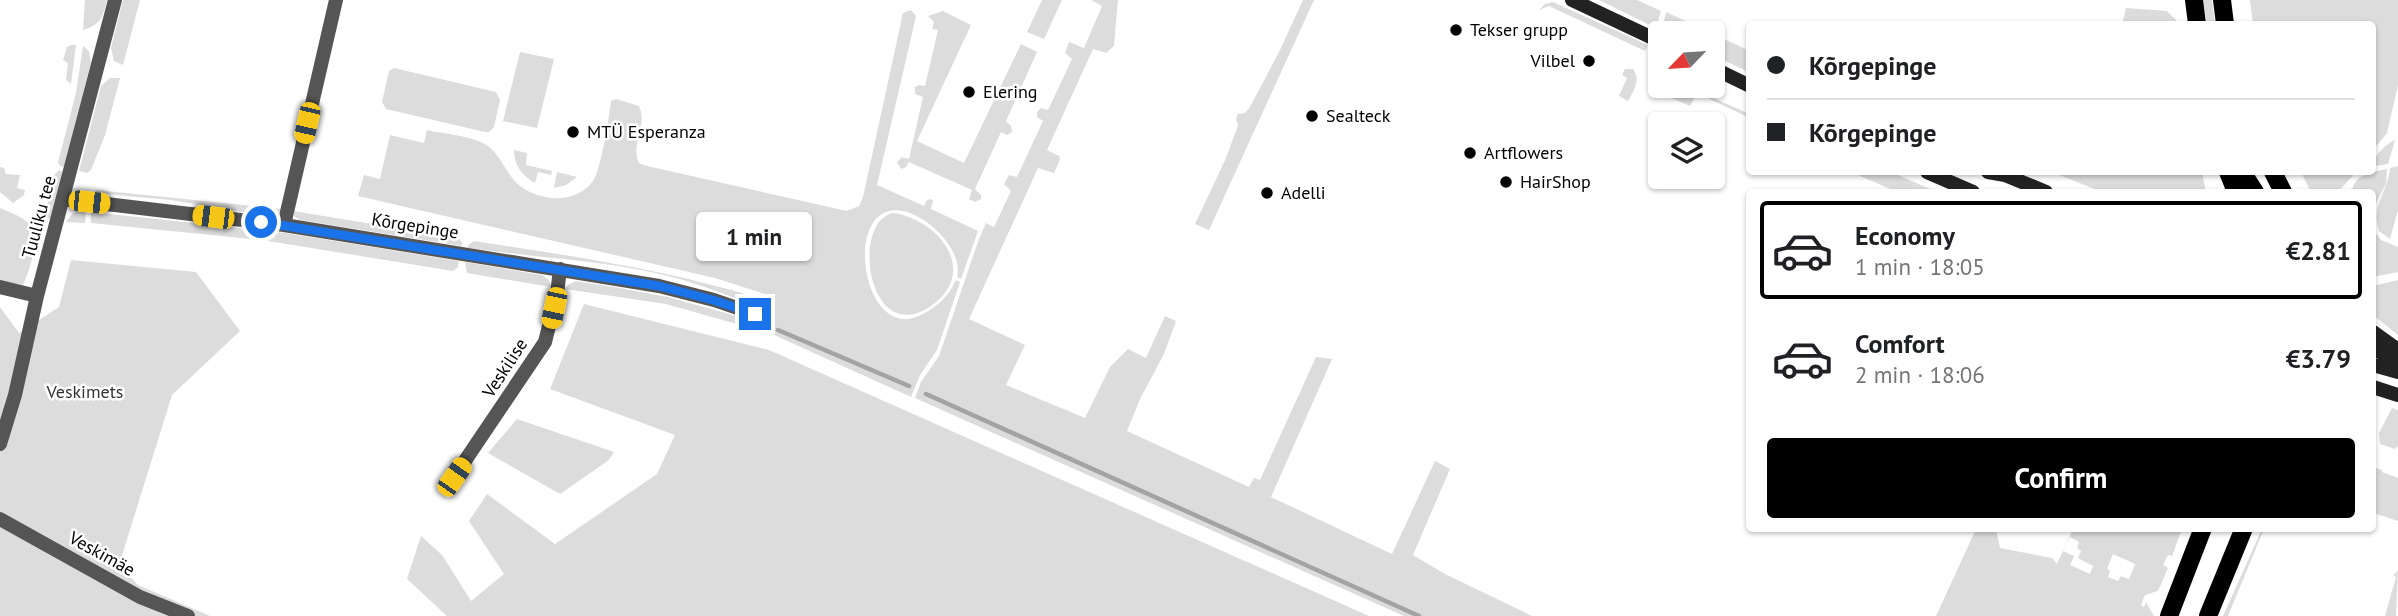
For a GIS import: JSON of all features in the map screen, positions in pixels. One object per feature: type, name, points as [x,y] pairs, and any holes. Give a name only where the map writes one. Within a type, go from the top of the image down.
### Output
[{"type":"main road","points":[[1572,0],[1648,36]]},
{"type":"main road","points":[[2194,0],[2197,21]]},
{"type":"main road","points":[[2222,0],[2225,21]]},
{"type":"main road","points":[[1726,74],[1746,84]]},
{"type":"main road","points":[[1934,175],[1966,189]]},
{"type":"main road","points":[[2005,175],[2039,189]]},
{"type":"main road","points":[[2376,334],[2398,349]]},
{"type":"main road","points":[[2376,350],[2398,360]]},
{"type":"main road","points":[[2376,366],[2398,373]]},
{"type":"main road","points":[[2376,388],[2398,395]]},
{"type":"main road","points":[[2169,616],[2201,532]]},
{"type":"main road","points":[[2208,616],[2242,532]]},
{"type":"street","name":"Tuuliku tee","points":[[0,444],[15,395],[37,296],[115,0]]},
{"type":"street","points":[[284,225],[337,0]]},
{"type":"street","name":"Kõrgepinge","points":[[64,199],[284,225],[560,269],[659,286],[755,314]]},
{"type":"street","name":"Veskilise","points":[[454,477],[545,342],[560,269]]},
{"type":"street","points":[[0,287],[37,296]]},
{"type":"street","name":"Veskimäe","points":[[0,519],[140,597],[188,616]]},
{"type":"green space","points":[[85,0],[107,0],[100,19],[83,30]]},
{"type":"green space","points":[[123,0],[140,0],[123,65],[114,61],[111,48]]},
{"type":"green space","points":[[1042,0],[1062,0],[1044,39],[1027,32]]},
{"type":"green space","points":[[1091,0],[1118,0],[1114,46],[1106,53],[1093,49],[1047,150],[1059,156],[1060,160],[1054,173],[1038,168],[969,319],[1025,345],[1006,385],[1085,418],[1110,367],[1128,349],[1146,358],[1165,316],[1176,321],[1164,354],[1140,399],[1127,431],[1249,487],[1254,478],[1260,480],[1316,357],[1332,359],[1271,497],[1392,554],[1435,461],[1450,469],[1413,555],[1445,574],[1532,616],[1404,616],[915,398],[921,382],[939,356],[986,223],[994,227],[1011,191],[1004,184],[1009,175],[1017,177],[1043,121],[1037,117],[1037,112],[1041,108],[1048,110],[1072,59],[1065,53],[1069,42],[1084,48],[1102,6]]},
{"type":"green space","points":[[1303,0],[1314,0],[1209,230],[1195,224],[1226,158],[1238,125],[1238,114],[1245,113],[1250,107]]},
{"type":"green space","points":[[1599,0],[1637,0],[1661,11],[1658,21],[1648,21],[1648,24]]},
{"type":"green space","points":[[2203,0],[2212,0],[2215,21],[2206,21]]},
{"type":"green space","points":[[2250,0],[2398,0],[2398,85],[2387,133],[2376,146],[2376,21],[2253,21]]},
{"type":"green space","points":[[1553,2],[1648,45],[1645,51],[1549,6],[1539,10],[1545,4]]},
{"type":"green space","points":[[2126,8],[2167,11],[2177,21],[2123,21]]},
{"type":"green space","points":[[911,10],[916,16],[877,185],[924,206],[927,200],[931,199],[931,209],[978,231],[961,279],[957,277],[958,266],[947,242],[937,230],[913,214],[889,211],[875,220],[867,236],[865,257],[868,278],[875,298],[887,313],[903,319],[923,314],[942,300],[956,280],[960,282],[937,350],[920,375],[911,397],[772,334],[666,304],[565,289],[576,281],[614,287],[668,297],[758,322],[762,308],[709,288],[625,267],[468,248],[468,245],[474,241],[584,258],[693,280],[765,300],[768,295],[715,278],[358,196],[364,175],[380,179],[390,135],[424,143],[427,130],[468,138],[488,146],[520,186],[538,195],[558,198],[578,194],[596,175],[611,101],[616,99],[639,106],[642,120],[636,149],[639,163],[847,211],[859,206],[863,197],[903,13]]},
{"type":"green space","points":[[943,11],[971,25],[917,141],[964,163],[1021,44],[1037,52],[1006,121],[1012,132],[1007,135],[1001,132],[975,189],[981,199],[975,202],[969,199],[972,190],[909,162],[901,169],[897,162],[902,157],[909,159],[923,97],[915,94],[915,87],[925,86],[938,30],[932,29],[934,22],[928,16]]},
{"type":"green space","points":[[1666,12],[1686,21],[1664,21]]},
{"type":"green space","points":[[1726,40],[1746,49],[1746,71],[1726,61]]},
{"type":"green space","points":[[76,45],[71,84],[66,80],[68,63],[63,60],[67,47]]},
{"type":"green space","points":[[83,46],[89,51],[91,62],[64,167],[58,162],[76,93]]},
{"type":"green space","points":[[520,52],[554,59],[537,128],[503,121]]},
{"type":"green space","points":[[394,68],[496,92],[500,100],[494,127],[485,132],[386,109],[382,102],[389,71]]},
{"type":"green space","points":[[1625,69],[1633,69],[1636,77],[1636,85],[1628,101],[1619,96],[1627,78],[1622,75]]},
{"type":"green space","points":[[110,78],[120,78],[105,135],[91,170],[87,173],[79,171],[101,86]]},
{"type":"green space","points":[[1671,98],[1694,98],[1690,106]]},
{"type":"green space","points":[[1708,98],[1746,112],[1746,116]]},
{"type":"green space","points":[[2395,140],[2388,164],[2376,166],[2376,156]]},
{"type":"green space","points":[[514,150],[527,153],[526,165],[552,171],[551,175],[538,172],[535,183],[530,180],[517,165]]},
{"type":"green space","points":[[2398,166],[2398,210],[2390,239],[2379,231],[2377,214],[2390,168]]},
{"type":"green space","points":[[0,167],[4,168],[6,174],[20,175],[17,188],[25,190],[24,195],[13,203],[0,192]]},
{"type":"green space","points":[[2387,169],[2386,184],[2376,203],[2376,189],[2352,189],[2360,178],[2376,175],[2376,172]]},
{"type":"green space","points":[[59,170],[63,172],[51,219],[45,218],[55,174]]},
{"type":"green space","points":[[557,172],[577,177],[566,185],[554,188]]},
{"type":"green space","points":[[1858,175],[1898,175],[1930,189],[1890,189]]},
{"type":"green space","points":[[2060,175],[2203,175],[2205,189],[2094,189]]},
{"type":"green space","points":[[2302,175],[2353,175],[2341,189],[2310,189]]},
{"type":"green space","points":[[96,190],[282,209],[271,217],[171,200],[95,193]]},
{"type":"green space","points":[[0,208],[24,220],[33,230],[33,255],[23,285],[0,281]]},
{"type":"green space","points":[[86,211],[85,223],[66,222],[72,214]]},
{"type":"green space","points":[[293,211],[458,238],[462,246],[300,220],[295,217]]},
{"type":"green space","points":[[91,212],[285,233],[459,261],[458,267],[453,271],[262,240],[91,223]]},
{"type":"green space","points":[[893,213],[910,217],[925,225],[948,249],[953,263],[952,278],[945,292],[931,306],[910,315],[892,311],[880,298],[872,279],[872,237],[880,221]]},
{"type":"green space","points":[[2376,234],[2381,240],[2398,247],[2398,272],[2376,276]]},
{"type":"green space","name":"Veskimets","points":[[71,260],[196,272],[240,331],[172,395],[119,565],[138,585],[210,616],[0,616],[0,307],[19,333],[59,307]]},
{"type":"green space","points":[[465,262],[542,275],[549,280],[551,287],[467,273]]},
{"type":"green space","points":[[2398,280],[2398,335],[2376,317],[2376,285]]},
{"type":"green space","points":[[584,304],[769,350],[1369,616],[447,616],[407,579],[421,536],[442,555],[471,601],[504,574],[469,521],[487,494],[555,544],[657,474],[675,435],[550,389]]},
{"type":"green space","points":[[2392,408],[2398,410],[2398,446],[2395,449],[2380,444],[2379,433]]},
{"type":"green space","points":[[517,419],[614,452],[609,460],[560,494],[488,453]]},
{"type":"green space","points":[[2376,468],[2398,478],[2398,521],[2376,514]]},
{"type":"green space","points":[[1975,532],[1997,532],[2000,548],[2052,558],[2057,564],[2072,532],[2181,532],[2172,556],[2168,555],[2163,565],[2168,568],[2158,591],[2145,595],[2141,605],[2144,607],[2146,602],[2154,616],[1936,616]],"holes":[[[2070,537],[2079,542],[2077,548],[2081,551],[2078,558],[2093,566],[2090,574],[2070,565],[2074,556],[2063,551]],[[2113,554],[2135,564],[2129,579],[2121,576],[2118,581],[2108,577],[2110,571],[2107,569]]]},
{"type":"green space","points":[[2261,532],[2263,532],[2228,616],[2223,616]]},
{"type":"green space","points":[[2398,571],[2396,616],[2385,616],[2396,577],[2393,575]]},
{"type":"waterway","points":[[778,330],[909,386]]},
{"type":"waterway","points":[[926,394],[1419,616]]},
{"type":"place","name":"Tekser grupp","points":[[1456,30]]},
{"type":"place","name":"Vilbel","points":[[1589,61]]},
{"type":"place","name":"Elering","points":[[969,92]]},
{"type":"place","name":"Sealteck","points":[[1312,116]]},
{"type":"place","name":"MTÜ Esperanza","points":[[573,132]]},
{"type":"place","name":"Artflowers","points":[[1470,153]]},
{"type":"place","name":"HairShop","points":[[1506,182]]},
{"type":"place","name":"Adelli","points":[[1267,193]]},
{"type":"route","points":[[261,222],[659,286],[755,314]]}]
